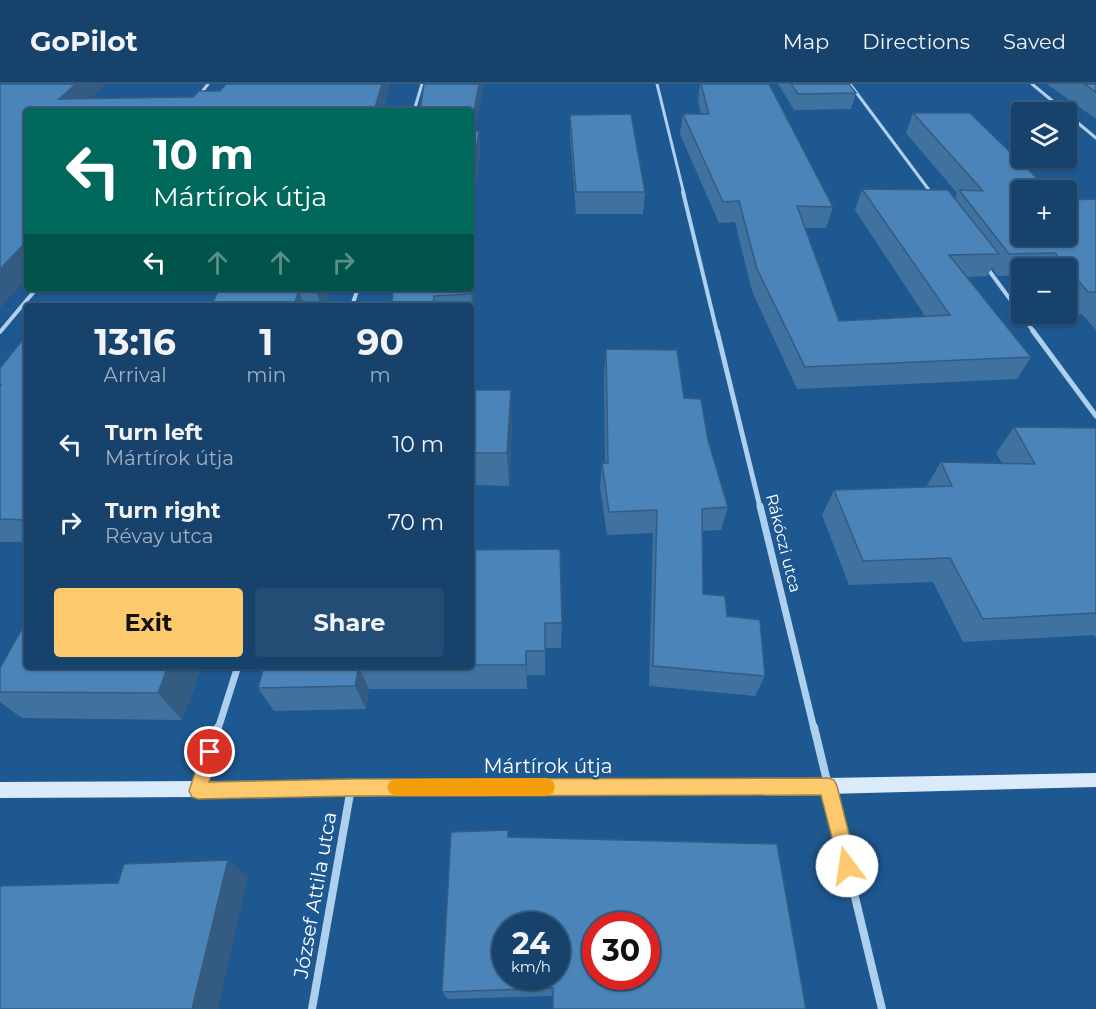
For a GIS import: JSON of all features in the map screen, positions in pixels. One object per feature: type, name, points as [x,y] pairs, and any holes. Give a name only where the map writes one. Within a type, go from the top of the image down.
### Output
[{"type":"street","points":[[193,102],[208,84]]},
{"type":"street","points":[[415,108],[422,84]]},
{"type":"street","name":"Rákóczi utca","points":[[657,84],[882,1009]]},
{"type":"street","points":[[850,84],[935,198]]},
{"type":"street","points":[[1032,84],[1053,102]]},
{"type":"street","points":[[1077,122],[1096,138]]},
{"type":"street","points":[[984,264],[1096,416]]},
{"type":"street","points":[[24,303],[34,291]]},
{"type":"street","points":[[0,332],[24,303]]},
{"type":"street","points":[[198,791],[237,669]]},
{"type":"street","name":"Mártírok útja","points":[[0,790],[198,791],[352,787],[828,786],[1096,780]]},
{"type":"street","name":"József Attila utca","points":[[312,1009],[352,787]]},
{"type":"building","points":[[0,84],[76,84],[59,99],[193,97],[199,91],[220,91],[226,84],[382,84],[375,108],[24,108],[24,244],[0,269]]},
{"type":"building","points":[[424,84],[479,84],[474,112],[474,108],[420,108]]},
{"type":"building","points":[[701,84],[769,84],[833,207],[797,206],[839,321],[950,315],[862,189],[948,190],[999,254],[949,255],[1031,357],[805,367],[757,269],[739,201],[723,202],[683,114],[709,114]]},
{"type":"building","points":[[791,84],[849,84],[856,93],[798,94]]},
{"type":"building","points":[[1084,84],[1096,84],[1096,92]]},
{"type":"building","points":[[913,113],[970,113],[1011,153],[1011,168],[1026,168],[1039,180],[1011,180],[1011,246],[1077,246],[1077,200],[1096,199],[1096,292],[1088,292],[1077,279],[1077,258],[1059,258],[1055,253],[1009,254],[959,190],[983,191]]},
{"type":"building","points":[[631,114],[645,192],[576,192],[570,115]]},
{"type":"building","points":[[474,131],[479,131],[474,167]]},
{"type":"building","points":[[218,291],[299,291],[295,303],[212,303]]},
{"type":"building","points":[[394,291],[471,291],[471,294],[434,296],[433,303],[392,303]]},
{"type":"building","points":[[21,342],[24,342],[24,520],[0,519],[0,386],[2,385],[0,385],[0,368]]},
{"type":"building","points":[[606,349],[677,350],[684,398],[701,399],[708,440],[728,507],[702,509],[703,594],[725,596],[727,616],[760,620],[765,676],[653,666],[657,510],[609,512],[602,463],[608,463]]},
{"type":"building","points":[[474,390],[511,390],[507,453],[474,453]]},
{"type":"building","points":[[1014,427],[1096,428],[1096,613],[983,619],[950,558],[863,561],[834,490],[952,486],[941,462],[1035,464]]},
{"type":"building","points":[[560,549],[562,623],[545,623],[545,651],[526,651],[526,665],[474,665],[474,550]]},
{"type":"building","points":[[24,625],[24,669],[167,669],[158,693],[0,692],[0,668]]},
{"type":"building","points":[[263,669],[358,669],[355,686],[258,688]]},
{"type":"building","points":[[508,830],[508,837],[777,844],[806,1009],[553,1009],[553,990],[570,990],[570,912],[492,912],[492,990],[498,990],[442,992],[451,832]]},
{"type":"building","points":[[228,860],[192,1009],[0,1009],[0,886],[118,883],[124,864]]},
{"type":"slow traffic","points":[[396,787],[546,787]]},
{"type":"route","points":[[210,752],[198,791],[352,787],[828,786],[847,866]]}]
